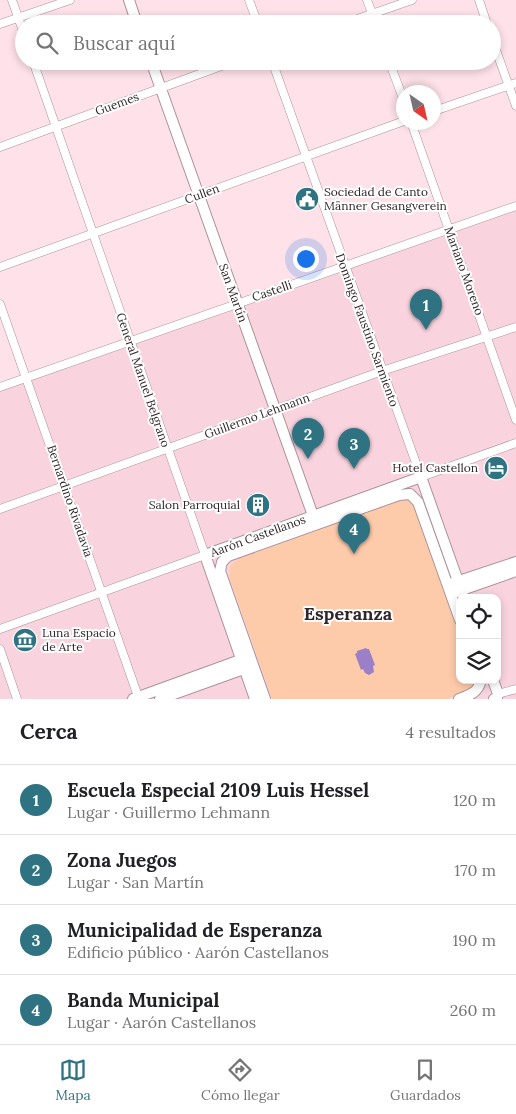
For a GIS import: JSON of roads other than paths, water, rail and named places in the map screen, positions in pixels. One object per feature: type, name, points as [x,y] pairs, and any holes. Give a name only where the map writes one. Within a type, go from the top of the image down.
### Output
[{"type":"main road","points":[[129,0],[135,15]]},
{"type":"main road","name":"San Martín","points":[[154,70],[315,520]]},
{"type":"main road","name":"Aarón Castellanos","points":[[228,556],[420,477]]},
{"type":"main road","name":"Domingo Faustino Sarmiento","points":[[420,477],[461,590]]},
{"type":"main road","name":"Aarón Castellanos","points":[[205,556],[315,520],[399,495],[410,494],[418,502],[449,589]]},
{"type":"main road","name":"General Manuel Belgrano","points":[[205,556],[247,663],[265,699]]},
{"type":"main road","name":"General Manuel Belgrano","points":[[228,556],[222,562],[220,571],[247,663],[255,699]]},
{"type":"main road","points":[[461,590],[516,562]]},
{"type":"main road","points":[[456,609],[449,589],[461,590],[516,571]]},
{"type":"main road","points":[[137,698],[247,663]]},
{"type":"main road","points":[[160,699],[247,663]]},
{"type":"main road","points":[[459,699],[473,694],[479,684]]},
{"type":"main road","points":[[494,684],[497,698]]},
{"type":"street","points":[[12,0],[17,15]]},
{"type":"street","points":[[27,15],[70,0]]},
{"type":"street","points":[[249,0],[255,15]]},
{"type":"street","points":[[367,0],[372,14]]},
{"type":"street","points":[[369,15],[412,0]]},
{"type":"street","points":[[479,0],[484,15]]},
{"type":"street","points":[[0,24],[15,19]]},
{"type":"street","points":[[501,59],[512,84],[516,106]]},
{"type":"street","name":"General Manuel Belgrano","points":[[36,70],[205,556]]},
{"type":"street","name":"Guemes","points":[[0,147],[210,70]]},
{"type":"street","name":"Domingo Faustino Sarmiento","points":[[275,70],[420,477]]},
{"type":"street","points":[[392,70],[398,85]]},
{"type":"street","points":[[441,109],[512,84]]},
{"type":"street","name":"Cullen","points":[[0,267],[396,124]]},
{"type":"street","name":"Mariano Moreno","points":[[414,130],[516,420]]},
{"type":"street","name":"Castelli","points":[[0,387],[516,206]]},
{"type":"street","name":"Bernardino Rivadavia","points":[[0,304],[137,698]]},
{"type":"street","name":"Guillermo Lehmann","points":[[0,509],[382,371],[516,327]]},
{"type":"street","name":"Aarón Castellanos","points":[[420,477],[516,443]]},
{"type":"street","name":"Aarón Castellanos","points":[[0,629],[205,556]]},
{"type":"street","points":[[0,649],[17,699]]},
{"type":"street","points":[[497,698],[516,688]]},
{"type":"place","name":"Sociedad de Canto Männer Gesangverein","points":[[307,199]]},
{"type":"place","name":"Escuela Especial 2109 Luis Hessel","points":[[426,330]]},
{"type":"place","name":"Zona Juegos","points":[[308,459]]},
{"type":"place","name":"Hotel Castellon","points":[[496,468]]},
{"type":"place","name":"Municipalidad de Esperanza","points":[[354,469]]},
{"type":"place","name":"Salon Parroquial","points":[[258,505]]},
{"type":"place","name":"Banda Municipal","points":[[354,554]]},
{"type":"place","name":"Luna Espacio de Arte","points":[[25,640]]},
{"type":"district","name":"Esperanza","points":[[348,614]]}]
